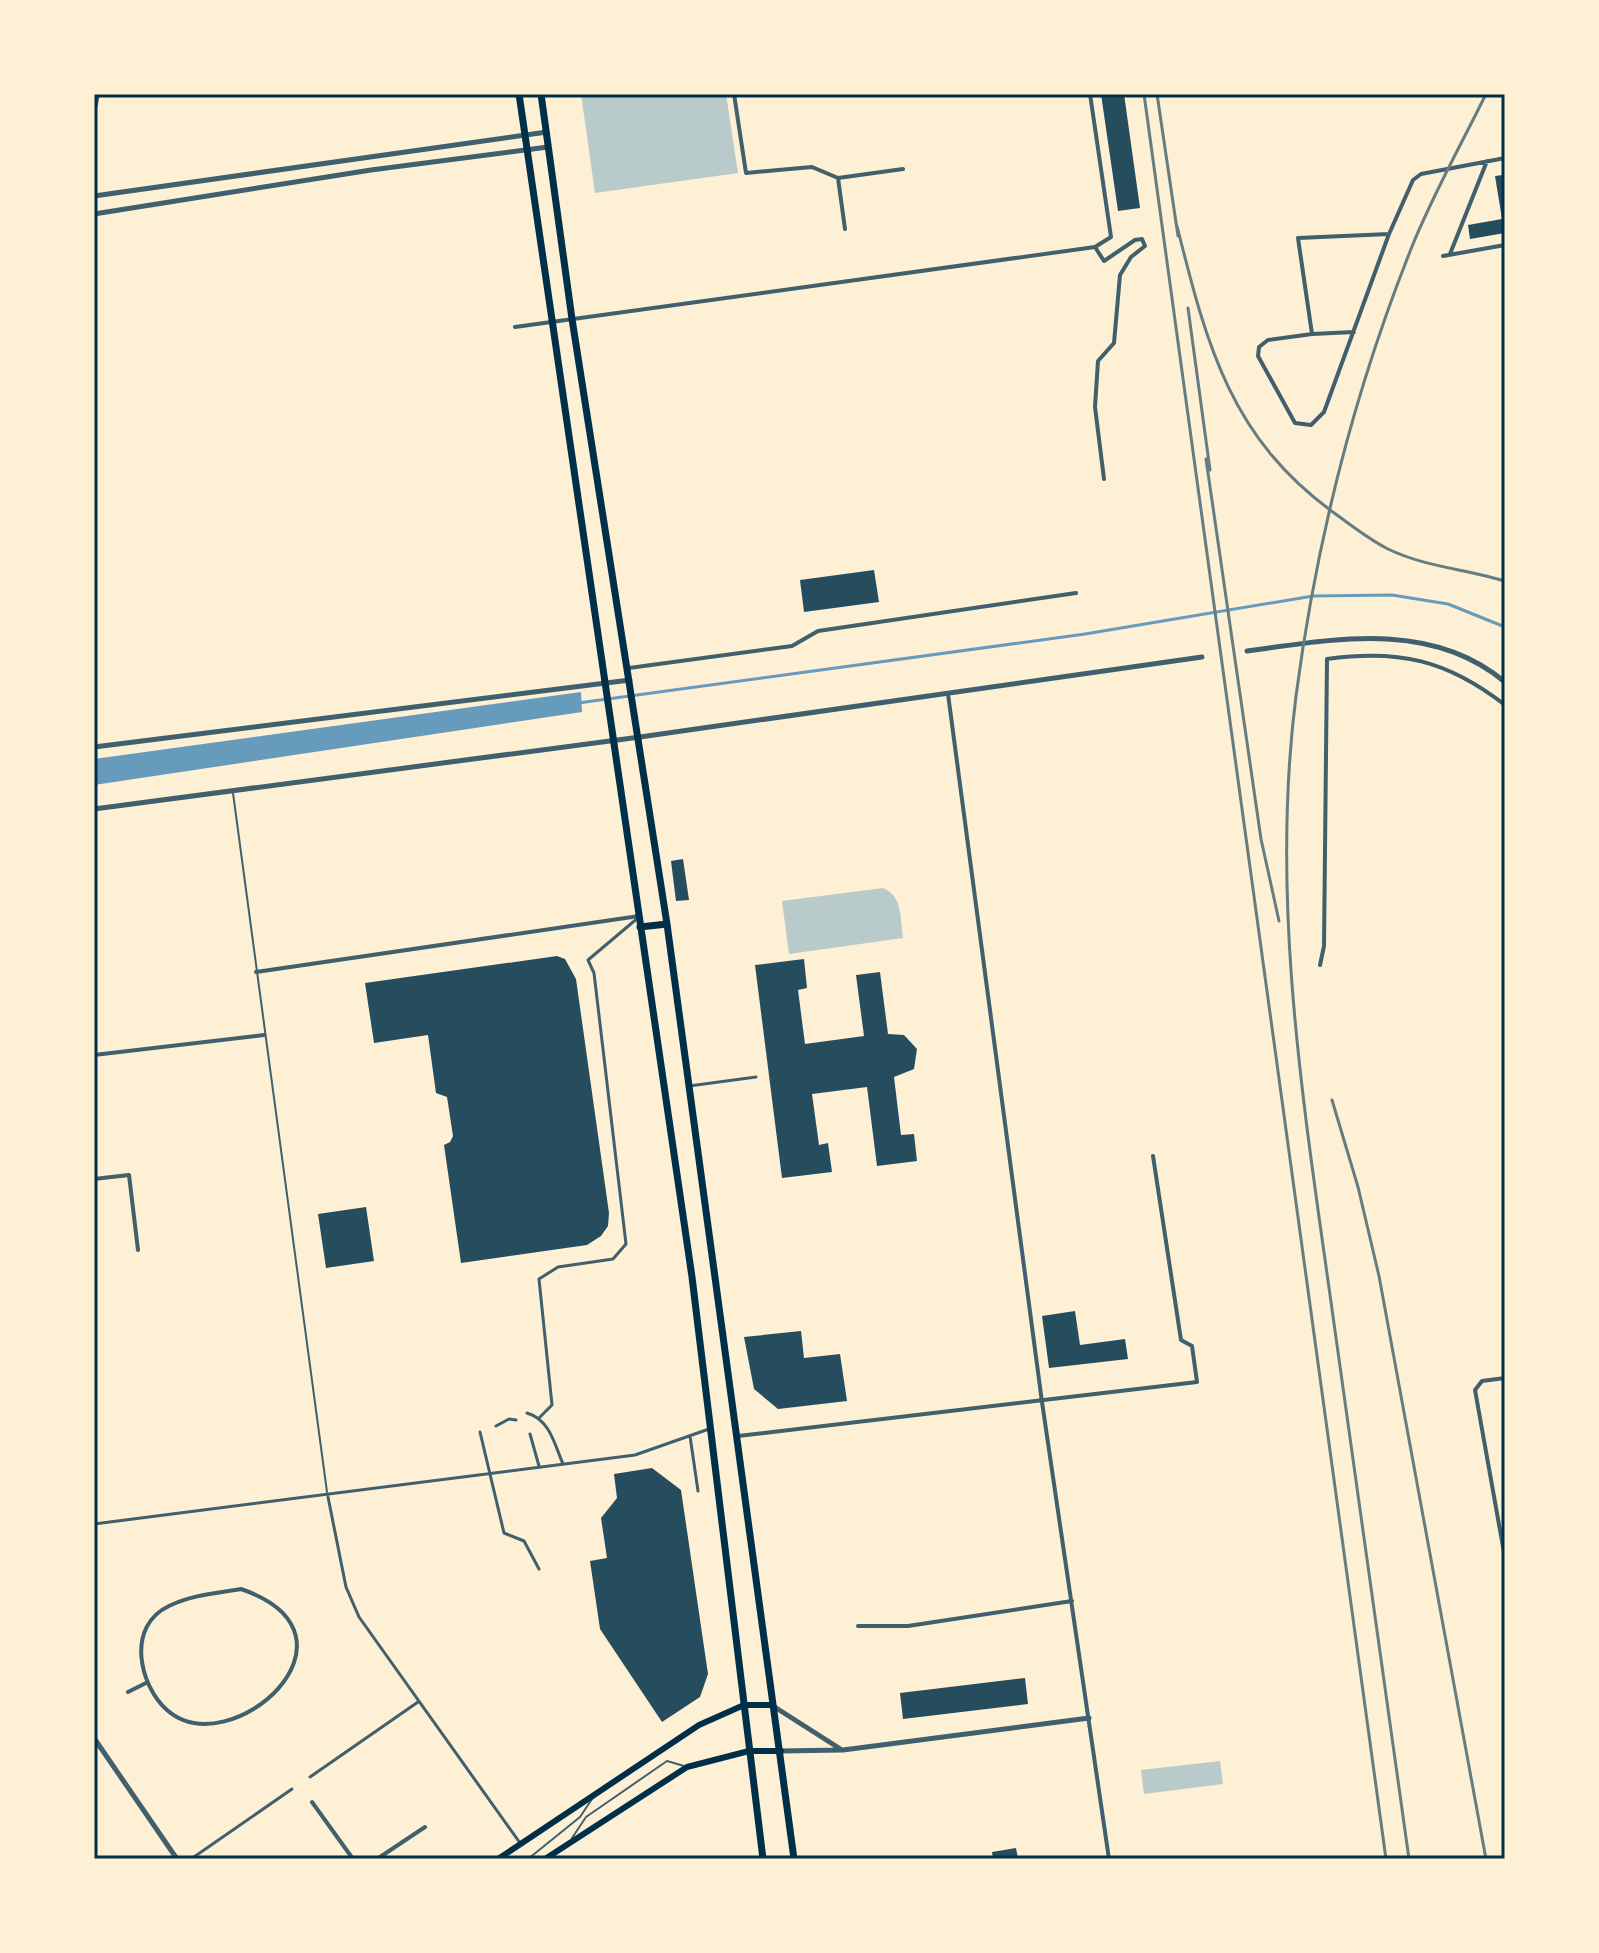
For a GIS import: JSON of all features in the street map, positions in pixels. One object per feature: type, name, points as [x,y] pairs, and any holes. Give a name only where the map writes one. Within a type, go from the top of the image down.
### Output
[{"type":"main road","points":[[519,94],[550,322],[609,692],[689,1260],[763,1859]]},
{"type":"main road","points":[[541,94],[572,319],[632,684],[667,924],[794,1859]]},
{"type":"main road","points":[[640,927],[667,924]]},
{"type":"main road","points":[[498,1859],[699,1725],[744,1705],[772,1705]]},
{"type":"main road","points":[[545,1859],[687,1767],[749,1751],[781,1751]]},
{"type":"street","points":[[94,113],[98,94]]},
{"type":"street","points":[[734,94],[746,173],[812,167],[838,178],[903,169]]},
{"type":"street","points":[[515,327],[1095,247],[1111,237],[1090,94]]},
{"type":"street","points":[[94,196],[547,132]]},
{"type":"street","points":[[94,214],[371,170],[549,149]]},
{"type":"street","points":[[1354,332],[1268,340],[1259,347],[1258,356],[1295,423],[1311,425],[1324,412],[1354,332],[1389,234],[1413,180],[1421,174],[1505,158]]},
{"type":"street","points":[[1450,254],[1487,161]]},
{"type":"street","points":[[838,178],[845,229]]},
{"type":"street","points":[[1312,334],[1298,238],[1389,234]]},
{"type":"street","points":[[1095,247],[1104,261],[1135,240],[1142,239],[1145,246],[1131,257],[1120,275],[1114,343],[1098,361],[1095,407],[1104,479]]},
{"type":"street","points":[[1443,256],[1505,245]]},
{"type":"street","points":[[629,668],[792,646],[818,631],[1076,593]]},
{"type":"street","points":[[1247,651],[1352,638],[1400,638],[1460,655],[1505,682]]},
{"type":"street","points":[[1320,965],[1324,946],[1327,659],[1392,654],[1417,659],[1456,671],[1505,705]]},
{"type":"street","points":[[94,809],[640,737],[1202,657]]},
{"type":"street","points":[[94,747],[607,681],[632,684]]},
{"type":"street","points":[[948,692],[1042,1402],[1109,1859]]},
{"type":"street","points":[[256,972],[639,916]]},
{"type":"street","points":[[540,1417],[552,1405],[539,1279],[558,1267],[613,1259],[626,1244],[594,973],[588,960],[639,916]]},
{"type":"street","points":[[94,1055],[264,1035]]},
{"type":"street","points":[[689,1086],[756,1077]]},
{"type":"street","points":[[735,1436],[1197,1382],[1192,1346],[1181,1340],[1153,1156]]},
{"type":"street","points":[[94,1179],[129,1175],[138,1250]]},
{"type":"street","points":[[1505,1378],[1482,1381],[1475,1390],[1505,1558]]},
{"type":"street","points":[[527,1413],[540,1417],[563,1464]]},
{"type":"street","points":[[496,1426],[509,1419],[516,1420]]},
{"type":"street","points":[[94,1524],[328,1497],[493,1472],[635,1455],[709,1429]]},
{"type":"street","points":[[480,1432],[493,1472],[504,1533],[524,1541],[539,1569]]},
{"type":"street","points":[[530,1434],[539,1467]]},
{"type":"street","points":[[690,1436],[698,1491]]},
{"type":"street","points":[[328,1497],[346,1587],[359,1617],[520,1843]]},
{"type":"street","points":[[241,1589],[265,1598],[284,1614],[295,1637],[297,1663],[286,1683],[265,1702],[227,1721],[197,1724],[173,1715],[154,1698],[146,1683],[141,1650],[149,1626],[166,1607],[204,1594],[241,1589]]},
{"type":"street","points":[[858,1626],[908,1626],[1072,1601]]},
{"type":"street","points":[[128,1692],[146,1683]]},
{"type":"street","points":[[310,1777],[418,1702]]},
{"type":"street","points":[[772,1705],[843,1750]]},
{"type":"street","points":[[781,1751],[843,1750],[1089,1718]]},
{"type":"street","points":[[94,1738],[177,1859]]},
{"type":"street","points":[[191,1859],[292,1789]]},
{"type":"street","points":[[312,1802],[353,1859]]},
{"type":"street","points":[[377,1859],[425,1827]]},
{"type":"lane","points":[[232,790],[328,1497]]},
{"type":"lane","points":[[570,1842],[586,1817],[667,1761],[687,1767]]},
{"type":"lane","points":[[528,1859],[580,1817],[597,1792]]},
{"type":"shaded area","points":[[581,94],[726,94],[738,173],[595,193]]},
{"type":"shaded area","points":[[883,888],[897,902],[903,938],[789,954],[782,901]]},
{"type":"shaded area","points":[[1220,1761],[1223,1784],[1144,1794],[1141,1770]]},
{"type":"water","points":[[581,692],[582,712],[94,785],[94,759]]},
{"type":"building","points":[[1101,94],[1124,94],[1140,208],[1118,211]]},
{"type":"building","points":[[1503,175],[1505,233],[1470,239],[1468,225],[1502,219],[1495,176]]},
{"type":"building","points":[[874,570],[879,602],[804,612],[800,580]]},
{"type":"building","points":[[683,859],[689,900],[676,901],[671,861]]},
{"type":"building","points":[[557,956],[565,959],[576,979],[609,1213],[608,1226],[601,1236],[587,1245],[461,1263],[444,1145],[453,1136],[447,1097],[436,1093],[428,1035],[374,1043],[365,983]]},
{"type":"building","points":[[804,959],[807,988],[798,990],[805,1044],[864,1036],[856,975],[880,972],[888,1034],[904,1035],[917,1049],[914,1069],[894,1077],[901,1135],[914,1134],[917,1161],[877,1166],[867,1087],[812,1094],[819,1145],[828,1143],[832,1172],[782,1178],[755,965]]},
{"type":"building","points":[[366,1207],[374,1261],[326,1268],[318,1214]]},
{"type":"building","points":[[1075,1311],[1080,1345],[1125,1339],[1128,1359],[1049,1368],[1042,1316]]},
{"type":"building","points":[[801,1331],[804,1358],[840,1354],[847,1401],[778,1409],[754,1389],[744,1337]]},
{"type":"building","points":[[652,1468],[681,1490],[708,1674],[700,1697],[662,1722],[600,1629],[590,1561],[607,1558],[601,1518],[617,1498],[614,1474]]},
{"type":"building","points":[[1025,1678],[1028,1704],[903,1719],[900,1693]]},
{"type":"building","points":[[1016,1848],[1018,1859],[993,1859],[992,1852]]},
{"type":"waterway","points":[[578,703],[1085,634],[1313,596],[1392,595],[1448,604],[1505,627]]},
{"type":"railway","points":[[1144,94],[1386,1859]]},
{"type":"railway","points":[[1157,94],[1178,236]]},
{"type":"railway","points":[[1409,1859],[1301,1076],[1288,924],[1289,772],[1296,696],[1314,582],[1355,413],[1411,249],[1486,94]]},
{"type":"railway","points":[[1177,226],[1200,311],[1228,387],[1272,455],[1301,486],[1381,545],[1416,560],[1505,581]]},
{"type":"railway","points":[[1188,308],[1210,470]]},
{"type":"railway","points":[[1206,459],[1261,839],[1279,921]]},
{"type":"railway","points":[[1332,1100],[1358,1187],[1379,1276],[1486,1859]]}]
